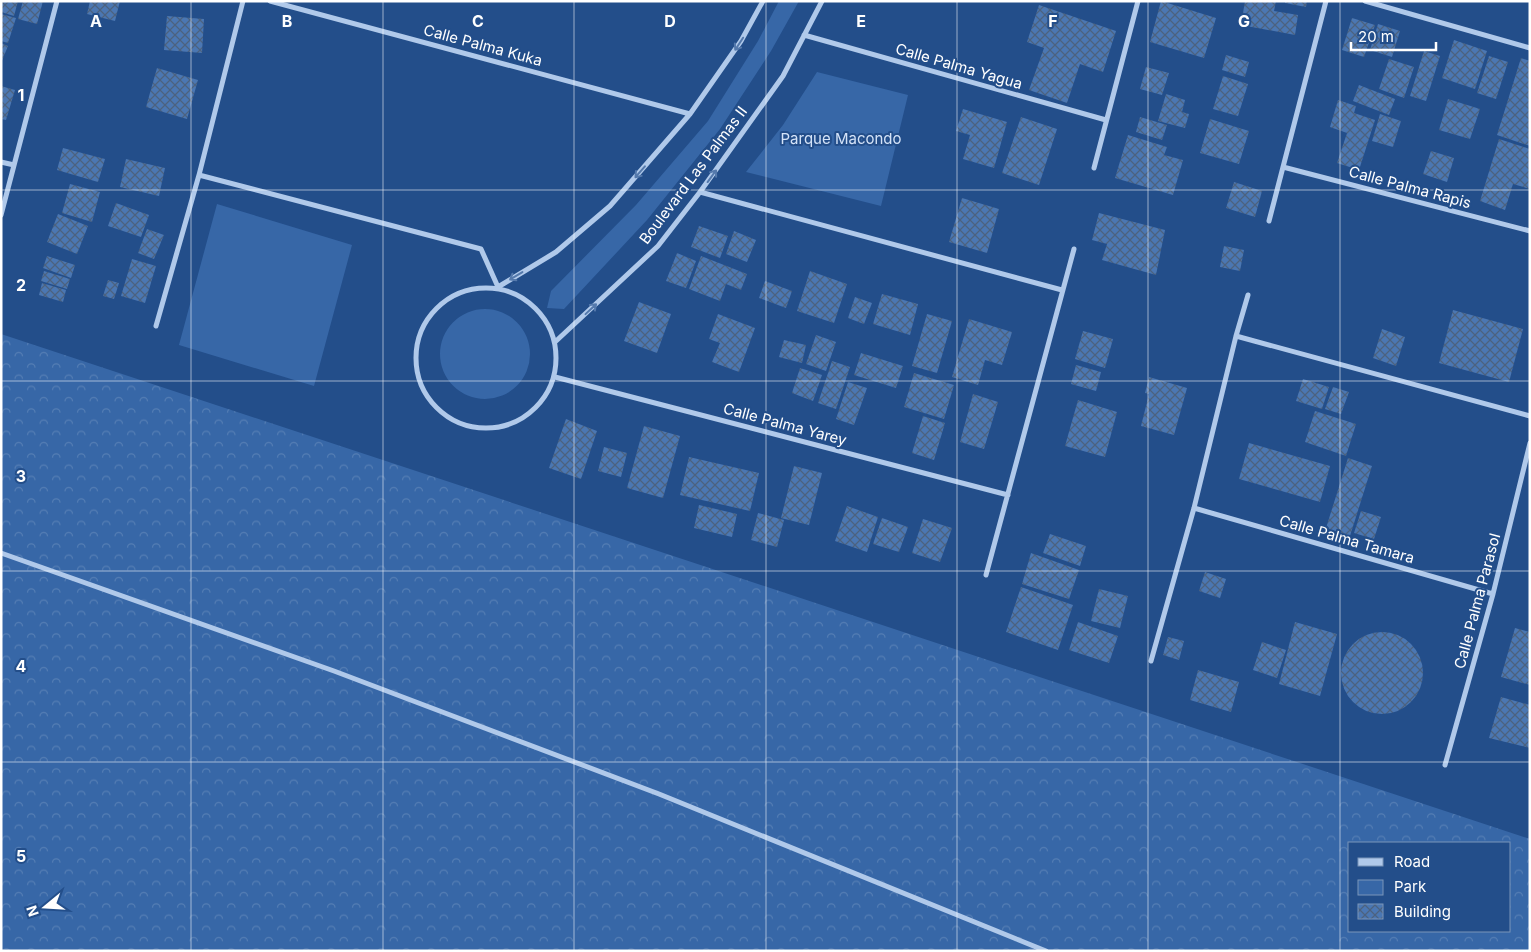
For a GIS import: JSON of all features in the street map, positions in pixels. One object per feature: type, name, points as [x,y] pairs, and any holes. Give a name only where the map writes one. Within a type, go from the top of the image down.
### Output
[{"type":"street","points":[[1,215],[57,1]]},
{"type":"street","points":[[156,326],[199,175],[243,1]]},
{"type":"street","name":"Calle Palma Kuka","points":[[270,1],[690,114]]},
{"type":"street","points":[[199,175],[481,249],[498,287],[539,310],[555,342],[555,378],[542,404],[518,422],[490,430],[461,425],[436,408],[420,383],[415,354],[423,325],[442,302],[451,297],[468,289],[498,287],[556,252],[610,206],[690,114],[741,41],[763,1]]},
{"type":"street","name":"Boulevard Las Palmas II","points":[[555,342],[658,246],[700,192],[783,76],[822,1]]},
{"type":"street","points":[[1094,168],[1138,1]]},
{"type":"street","points":[[1269,221],[1326,1]]},
{"type":"street","points":[[1365,1],[1530,48]]},
{"type":"street","name":"Calle Palma Yagua","points":[[804,35],[1106,120]]},
{"type":"street","points":[[1,162],[14,165]]},
{"type":"street","name":"Calle Palma Rapis","points":[[1283,167],[1530,231]]},
{"type":"street","points":[[700,192],[1062,290]]},
{"type":"street","points":[[986,574],[1074,249]]},
{"type":"street","points":[[1151,661],[1194,508],[1236,336],[1248,295]]},
{"type":"street","points":[[1236,336],[1530,416]]},
{"type":"street","name":"Calle Palma Yarey","points":[[555,378],[1008,495]]},
{"type":"street","name":"Calle Palma Parasol","points":[[1446,765],[1493,594],[1530,443]]},
{"type":"street","name":"Calle Palma Tamara","points":[[1194,508],[1493,594]]},
{"type":"street","points":[[1,553],[334,671],[659,794],[1046,951]]},
{"type":"green space","points":[[779,1],[799,1],[771,51],[720,129],[647,220],[564,309],[547,308],[551,291],[636,205],[708,121],[758,41]]},
{"type":"green space","name":"Parque Macondo","points":[[817,72],[908,95],[881,206],[746,172],[783,125]]},
{"type":"green space","points":[[217,204],[352,245],[314,386],[179,345]]},
{"type":"green space","points":[[476,309],[494,309],[510,316],[523,329],[530,345],[530,363],[523,379],[510,392],[494,399],[476,399],[460,392],[447,379],[440,363],[440,345],[447,329],[460,316]]},
{"type":"green space","points":[[1,334],[1530,839],[1530,951],[1,951]]},
{"type":"building","points":[[1,1],[18,1],[14,16],[1,12]]},
{"type":"building","points":[[23,1],[43,1],[37,24],[18,19]]},
{"type":"building","points":[[90,1],[120,1],[115,21],[87,14]]},
{"type":"building","points":[[1161,1],[1216,18],[1204,58],[1150,42]]},
{"type":"building","points":[[1245,1],[1276,1],[1274,11],[1298,15],[1295,35],[1241,25]]},
{"type":"building","points":[[1285,1],[1307,1],[1306,7],[1285,3]]},
{"type":"building","points":[[1039,5],[1116,31],[1103,72],[1080,64],[1067,103],[1029,90],[1044,48],[1027,42]]},
{"type":"building","points":[[1,14],[16,18],[8,43],[1,41]]},
{"type":"building","points":[[167,16],[204,19],[202,53],[164,50]]},
{"type":"building","points":[[1352,18],[1375,25],[1364,57],[1342,50]]},
{"type":"building","points":[[1378,24],[1400,31],[1392,57],[1370,50]]},
{"type":"building","points":[[1454,40],[1487,51],[1475,89],[1442,78]]},
{"type":"building","points":[[1,43],[8,46],[1,63]]},
{"type":"building","points":[[1424,51],[1440,56],[1426,101],[1410,96]]},
{"type":"building","points":[[1226,55],[1249,62],[1245,77],[1222,70]]},
{"type":"building","points":[[1489,56],[1508,62],[1496,99],[1477,93]]},
{"type":"building","points":[[1521,58],[1530,61],[1530,146],[1497,135]]},
{"type":"building","points":[[1389,59],[1414,67],[1404,98],[1379,89]]},
{"type":"building","points":[[1146,67],[1169,73],[1162,95],[1140,89]]},
{"type":"building","points":[[157,68],[198,80],[187,119],[146,107]]},
{"type":"building","points":[[1223,76],[1248,84],[1238,116],[1213,109]]},
{"type":"building","points":[[1359,85],[1395,99],[1389,115],[1353,101]]},
{"type":"building","points":[[1,86],[15,90],[6,120],[1,119]]},
{"type":"building","points":[[1166,94],[1185,100],[1182,112],[1189,114],[1185,128],[1158,121]]},
{"type":"building","points":[[1448,99],[1480,109],[1470,139],[1439,130]]},
{"type":"building","points":[[1338,100],[1356,106],[1354,113],[1375,120],[1359,170],[1337,163],[1347,133],[1330,127]]},
{"type":"building","points":[[963,109],[1007,122],[994,168],[963,159],[970,135],[956,131]]},
{"type":"building","points":[[1380,114],[1401,121],[1393,147],[1372,141]]},
{"type":"building","points":[[1021,117],[1057,129],[1039,185],[1002,173]]},
{"type":"building","points":[[1140,117],[1167,125],[1162,140],[1136,132]]},
{"type":"building","points":[[1210,119],[1249,131],[1239,164],[1200,153]]},
{"type":"building","points":[[1128,135],[1167,147],[1164,155],[1183,160],[1173,195],[1115,178]]},
{"type":"building","points":[[1499,139],[1530,149],[1530,189],[1513,184],[1505,210],[1480,201]]},
{"type":"building","points":[[63,148],[105,159],[98,182],[57,170]]},
{"type":"building","points":[[1431,151],[1454,158],[1447,182],[1423,174]]},
{"type":"building","points":[[126,159],[165,168],[159,196],[120,187]]},
{"type":"building","points":[[1234,182],[1262,191],[1255,217],[1226,208]]},
{"type":"building","points":[[70,184],[100,192],[92,222],[62,213]]},
{"type":"building","points":[[962,198],[999,209],[987,253],[949,242]]},
{"type":"building","points":[[116,203],[149,215],[141,237],[108,226]]},
{"type":"building","points":[[1099,213],[1165,230],[1156,275],[1102,260],[1107,244],[1092,240]]},
{"type":"building","points":[[58,214],[88,226],[77,254],[47,242]]},
{"type":"building","points":[[699,226],[728,236],[720,258],[691,247]]},
{"type":"building","points":[[147,229],[164,235],[154,259],[138,253]]},
{"type":"building","points":[[734,231],[756,240],[747,262],[726,254]]},
{"type":"building","points":[[1224,246],[1244,250],[1240,271],[1220,267]]},
{"type":"building","points":[[677,253],[696,261],[686,288],[666,281]]},
{"type":"building","points":[[47,256],[75,265],[71,278],[43,268]]},
{"type":"building","points":[[701,256],[747,274],[741,290],[726,284],[720,301],[689,289]]},
{"type":"building","points":[[132,259],[156,266],[145,303],[121,296]]},
{"type":"building","points":[[44,271],[70,279],[67,289],[41,281]]},
{"type":"building","points":[[810,271],[847,284],[834,323],[797,311]]},
{"type":"building","points":[[108,280],[119,283],[114,299],[103,296]]},
{"type":"building","points":[[765,281],[792,291],[786,308],[759,298]]},
{"type":"building","points":[[42,283],[66,290],[63,302],[39,295]]},
{"type":"building","points":[[882,294],[918,304],[910,335],[873,324]]},
{"type":"building","points":[[855,297],[872,303],[864,324],[848,318]]},
{"type":"building","points":[[639,302],[671,314],[657,353],[624,341]]},
{"type":"building","points":[[1453,310],[1523,329],[1509,382],[1439,363]]},
{"type":"building","points":[[718,314],[755,328],[739,372],[712,362],[720,343],[709,339]]},
{"type":"building","points":[[927,314],[952,321],[937,373],[912,366]]},
{"type":"building","points":[[969,319],[1012,332],[1002,365],[985,360],[978,385],[952,377]]},
{"type":"building","points":[[1382,329],[1405,337],[1396,366],[1373,358]]},
{"type":"building","points":[[1083,331],[1113,339],[1105,368],[1075,359]]},
{"type":"building","points":[[816,335],[836,342],[826,371],[806,364]]},
{"type":"building","points":[[784,340],[806,345],[802,363],[779,357]]},
{"type":"building","points":[[861,353],[903,366],[896,388],[854,375]]},
{"type":"building","points":[[832,361],[850,367],[836,409],[818,403]]},
{"type":"building","points":[[1076,365],[1101,372],[1096,391],[1071,384]]},
{"type":"building","points":[[800,368],[822,375],[813,401],[792,393]]},
{"type":"building","points":[[914,373],[954,385],[944,419],[904,407]]},
{"type":"building","points":[[1149,377],[1187,388],[1174,435],[1141,426],[1149,394],[1145,393]]},
{"type":"building","points":[[1303,379],[1329,387],[1322,409],[1296,401]]},
{"type":"building","points":[[848,382],[867,388],[854,425],[836,419]]},
{"type":"building","points":[[1333,387],[1349,392],[1341,414],[1325,409]]},
{"type":"building","points":[[973,394],[998,402],[984,449],[960,442]]},
{"type":"building","points":[[1078,400],[1117,412],[1105,457],[1065,446]]},
{"type":"building","points":[[1315,411],[1356,424],[1346,456],[1305,442]]},
{"type":"building","points":[[923,416],[945,423],[934,460],[912,453]]},
{"type":"building","points":[[566,419],[597,431],[581,479],[549,468]]},
{"type":"building","points":[[644,426],[680,436],[663,498],[627,488]]},
{"type":"building","points":[[1249,443],[1330,466],[1320,502],[1239,479]]},
{"type":"building","points":[[604,447],[627,453],[621,477],[598,471]]},
{"type":"building","points":[[689,457],[759,473],[750,511],[680,495]]},
{"type":"building","points":[[1348,458],[1372,466],[1350,536],[1326,528]]},
{"type":"building","points":[[794,466],[822,473],[809,525],[781,518]]},
{"type":"building","points":[[699,505],[737,514],[732,537],[694,528]]},
{"type":"building","points":[[847,506],[878,517],[867,552],[835,541]]},
{"type":"building","points":[[1361,511],[1381,517],[1374,539],[1354,533]]},
{"type":"building","points":[[758,513],[784,520],[777,547],[751,540]]},
{"type":"building","points":[[882,518],[908,527],[899,552],[873,544]]},
{"type":"building","points":[[923,519],[952,528],[940,562],[912,553]]},
{"type":"building","points":[[1050,534],[1086,546],[1080,566],[1043,553]]},
{"type":"building","points":[[1031,553],[1079,570],[1069,599],[1022,584]]},
{"type":"building","points":[[1205,572],[1226,579],[1220,598],[1199,591]]},
{"type":"building","points":[[1021,587],[1073,605],[1058,650],[1006,632]]},
{"type":"building","points":[[1099,589],[1128,596],[1120,628],[1091,621]]},
{"type":"building","points":[[1078,622],[1118,636],[1109,663],[1069,650]]},
{"type":"building","points":[[1295,622],[1337,634],[1320,696],[1279,684]]},
{"type":"building","points":[[1515,628],[1530,632],[1530,685],[1501,677]]},
{"type":"building","points":[[1382,632],[1398,635],[1411,644],[1420,657],[1423,673],[1420,689],[1411,702],[1398,711],[1382,714],[1366,711],[1353,702],[1344,689],[1341,673],[1344,657],[1353,644],[1366,635]]},
{"type":"building","points":[[1168,637],[1184,641],[1179,660],[1163,655]]},
{"type":"building","points":[[1262,642],[1286,650],[1277,678],[1253,670]]},
{"type":"building","points":[[1198,670],[1239,682],[1231,712],[1190,700]]},
{"type":"building","points":[[1501,697],[1530,705],[1530,748],[1489,738]]}]
